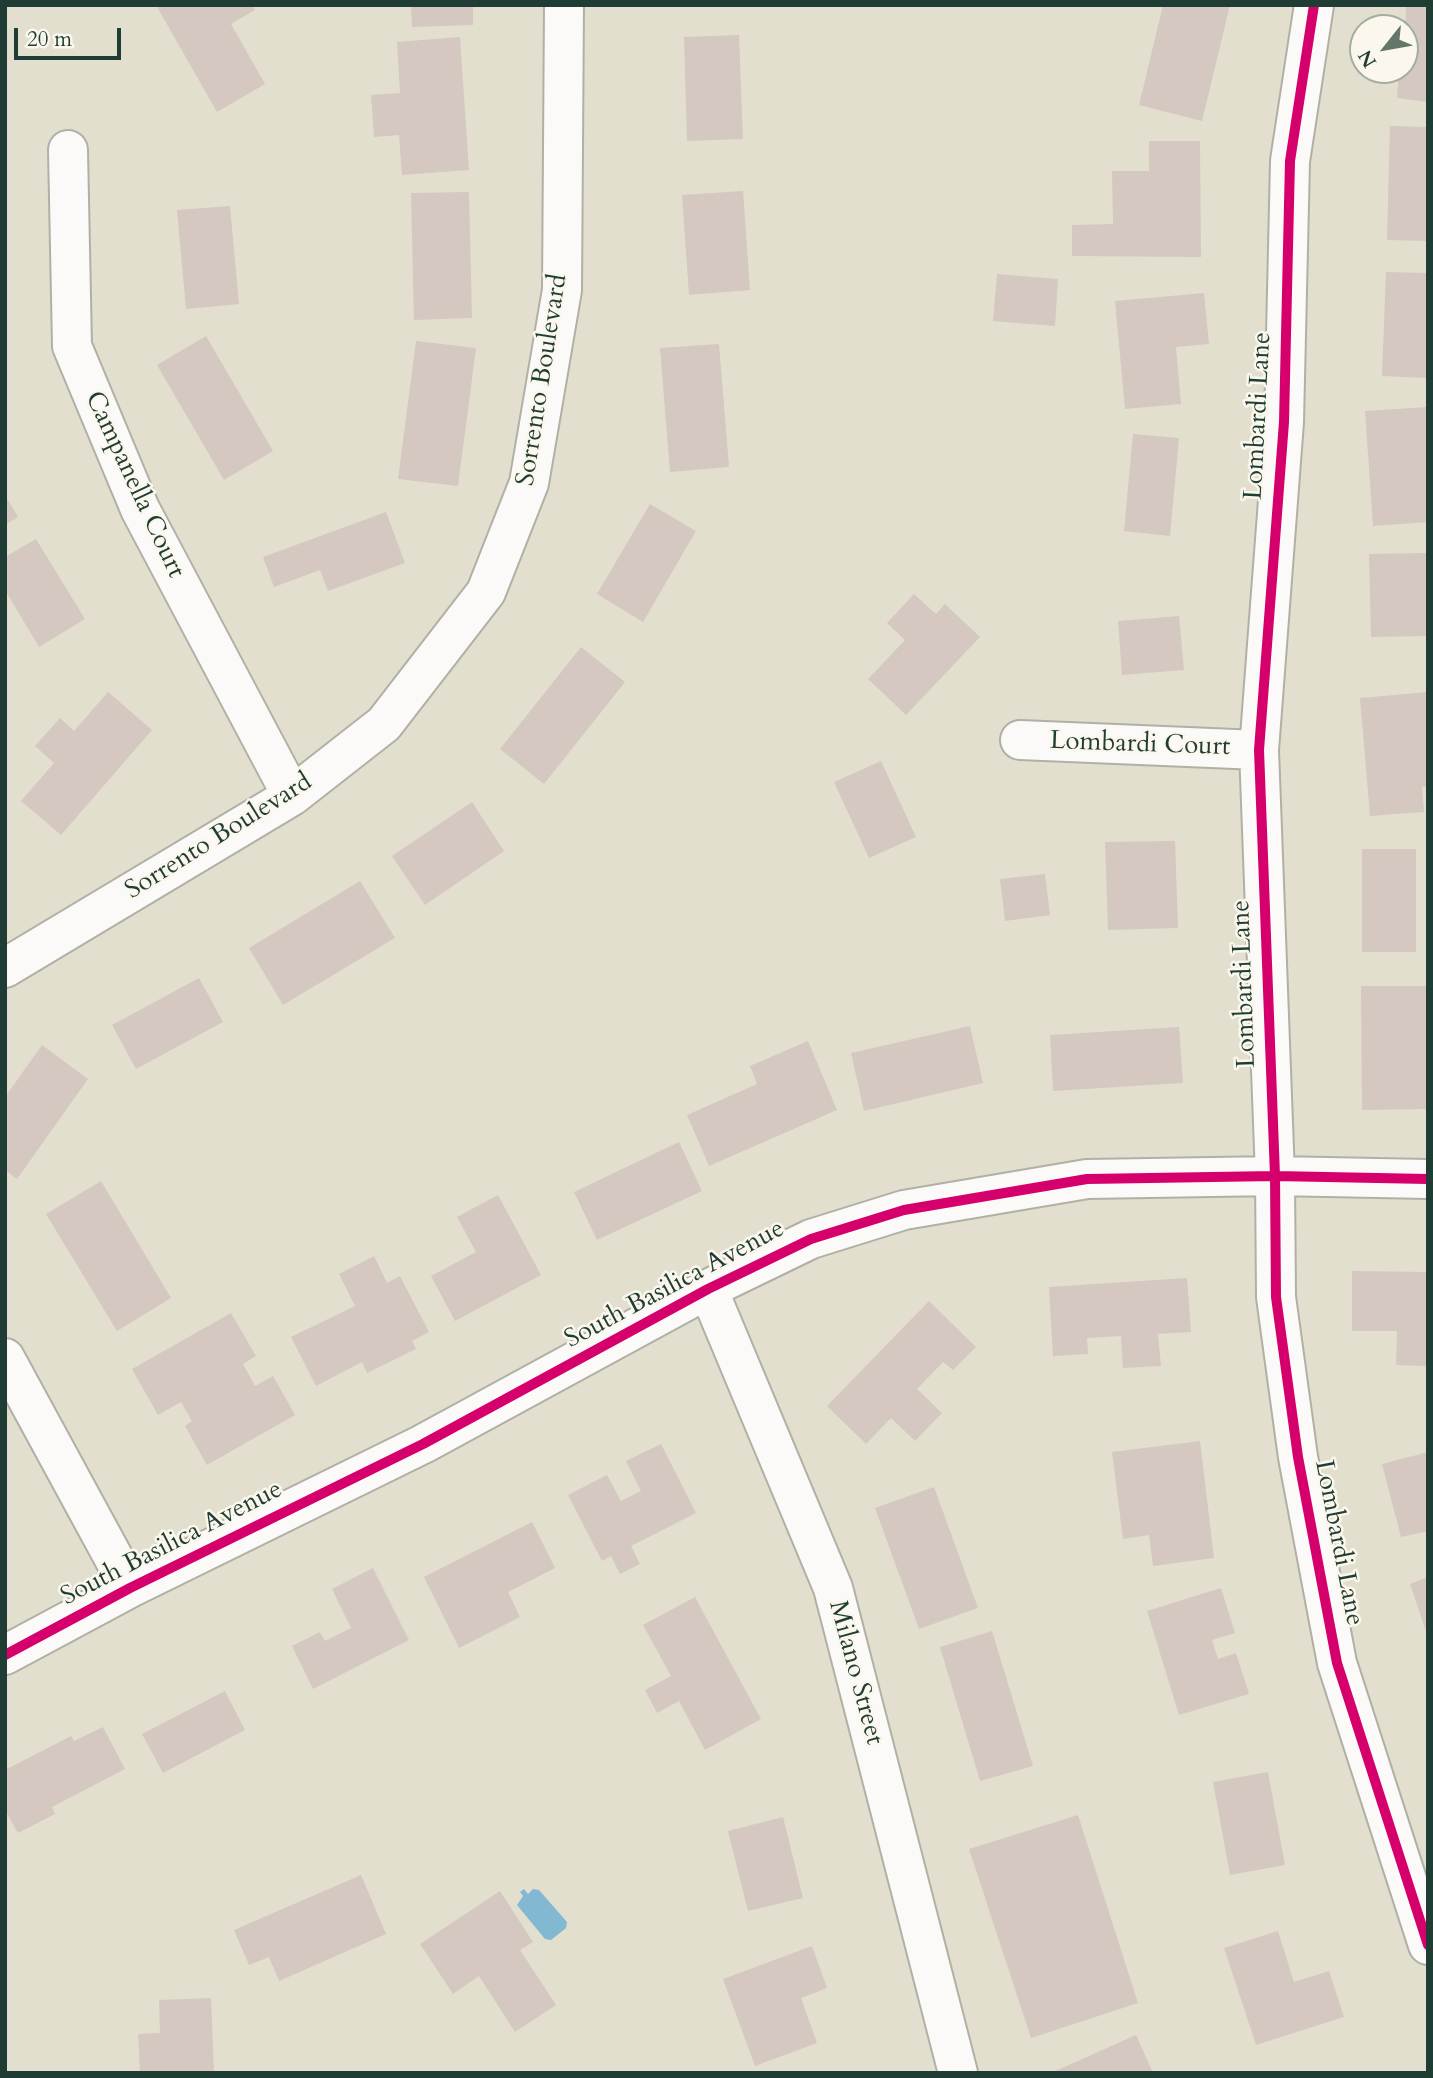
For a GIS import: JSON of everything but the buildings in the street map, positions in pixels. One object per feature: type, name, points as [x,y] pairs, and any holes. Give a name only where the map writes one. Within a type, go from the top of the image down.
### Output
[{"type":"street","name":"Sorrento Boulevard","points":[[5,968],[292,796],[384,724],[486,592],[529,483],[562,290],[565,5]]},
{"type":"street","name":"Lombardi Lane","points":[[1314,5],[1290,161],[1284,422],[1259,750],[1275,1176],[1276,1297],[1298,1457],[1337,1663],[1428,1945]]},
{"type":"street","name":"Campanella Court","points":[[68,150],[72,346],[140,509],[292,796]]},
{"type":"street","name":"Lombardi Court","points":[[1020,740],[1259,750]]},
{"type":"street","name":"South Basilica Avenue","points":[[5,1655],[130,1588],[423,1444],[708,1289],[811,1238],[904,1210],[1087,1179],[1275,1176],[1428,1179]]},
{"type":"street","name":"Milano Street","points":[[708,1289],[833,1588],[958,2073]]},
{"type":"street","points":[[5,1358],[130,1588]]},
{"type":"water","points":[[524,1889],[528,1894],[533,1889],[539,1890],[567,1922],[566,1928],[551,1940],[545,1939],[517,1905],[523,1896],[520,1892]]},
{"type":"cycle path","points":[[1314,5],[1290,161],[1284,422],[1259,750],[1275,1176],[1276,1297],[1298,1457],[1337,1663],[1428,1945]]},
{"type":"cycle path","points":[[5,1655],[130,1588],[423,1444],[708,1289],[811,1239],[904,1210],[1087,1179],[1275,1176],[1428,1179]]}]
